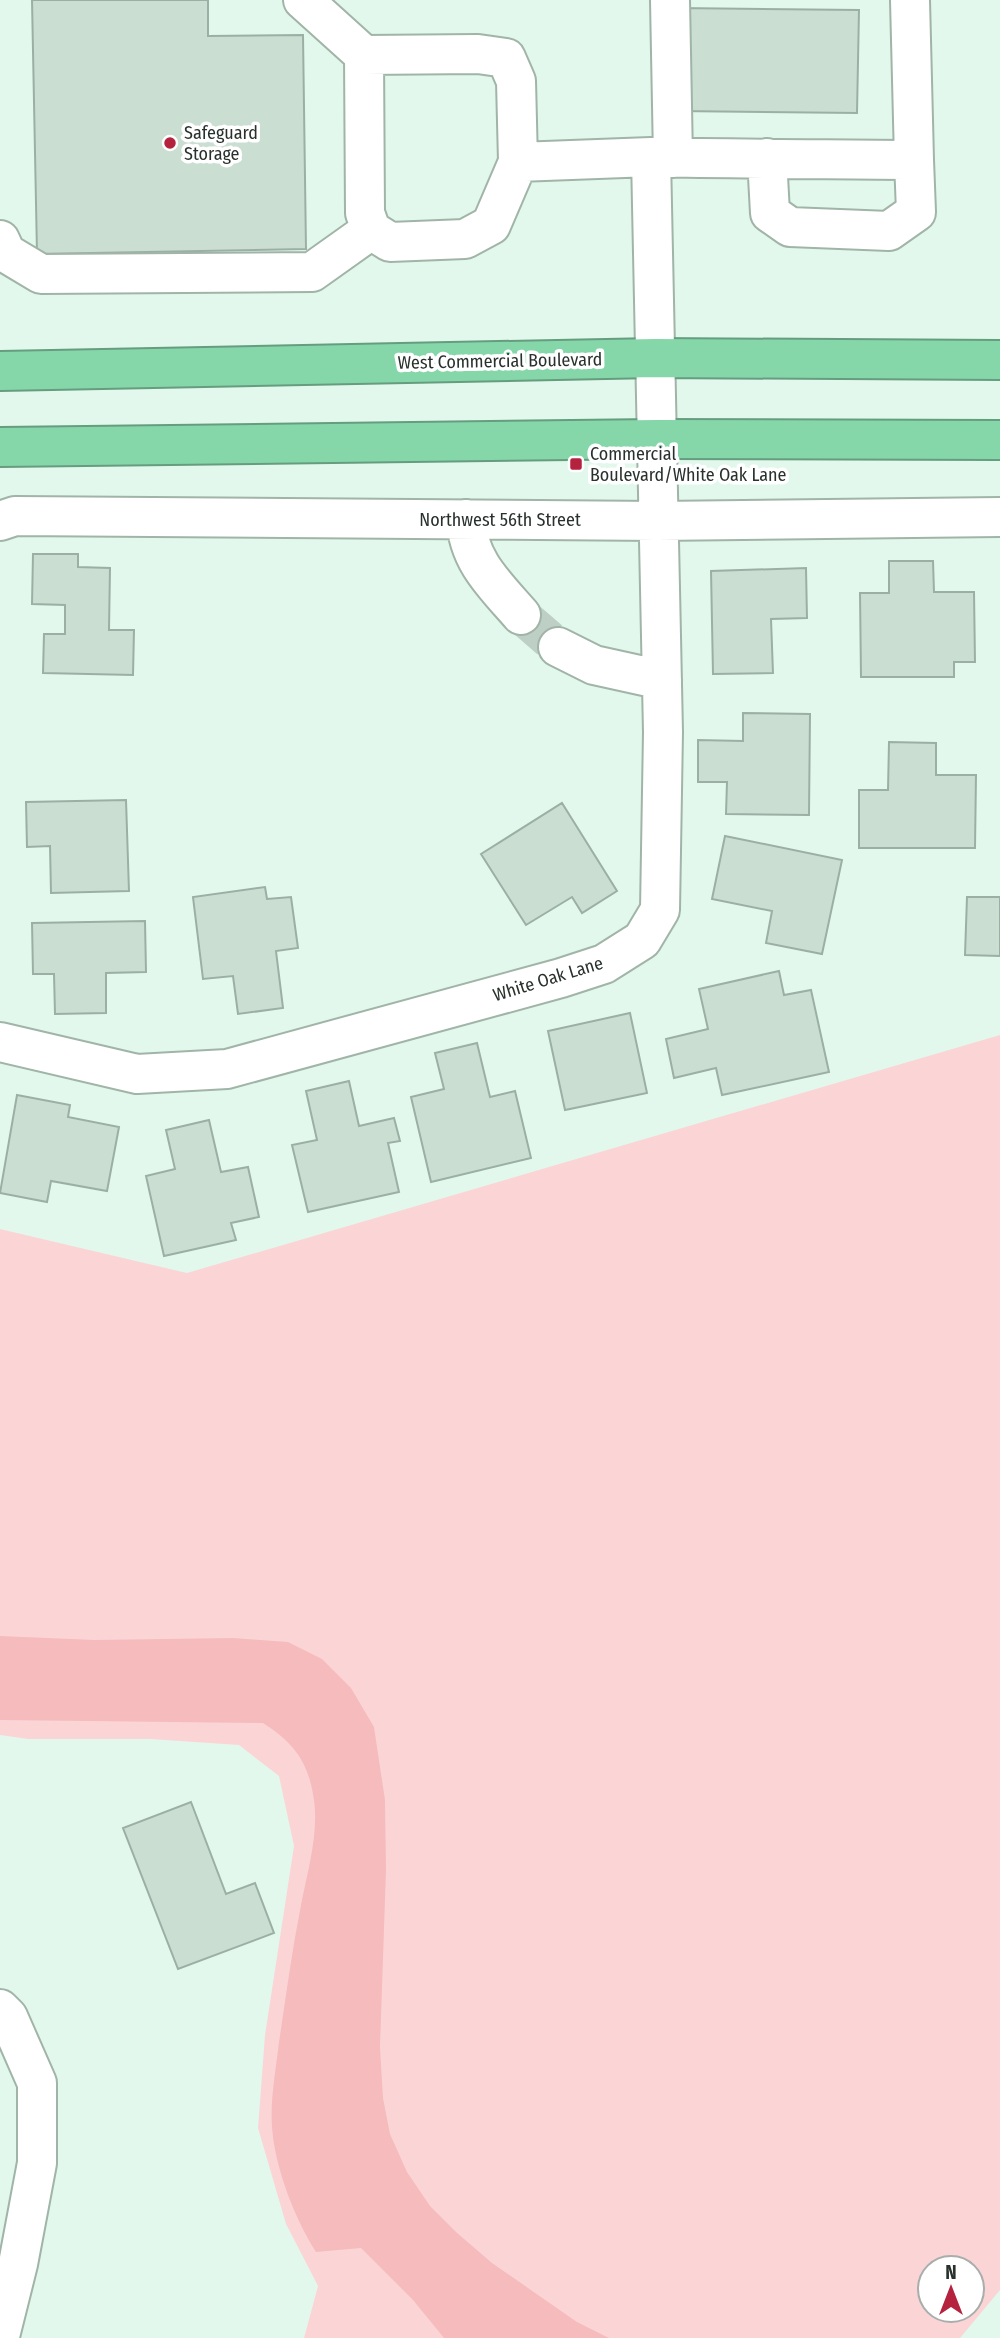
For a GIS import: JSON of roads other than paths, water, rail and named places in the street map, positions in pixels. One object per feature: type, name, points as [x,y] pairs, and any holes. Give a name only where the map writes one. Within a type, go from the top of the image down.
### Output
[{"type":"highway","name":"West Commercial Boulevard","points":[[0,370],[655,358],[1000,360]]},
{"type":"highway","points":[[0,447],[656,439],[1000,440]]},
{"type":"street","points":[[303,0],[364,55],[478,54],[506,58],[516,81],[518,162],[491,225],[466,239],[390,242],[371,230],[365,214],[364,55]]},
{"type":"street","name":"White Oak Lane","points":[[0,1042],[136,1074],[227,1069],[561,978],[604,964],[642,940],[660,910],[662,680],[655,358],[670,0]]},
{"type":"street","points":[[767,158],[770,214],[790,227],[889,231],[916,212],[910,0]]},
{"type":"street","points":[[518,162],[662,157],[914,160]]},
{"type":"street","points":[[0,240],[6,253],[41,274],[312,272],[371,230]]},
{"type":"street","name":"Northwest 56th Street","points":[[0,521],[15,516],[658,521],[1000,517]]},
{"type":"street","points":[[466,519],[467,539],[474,555],[487,576],[522,615]]},
{"type":"street","points":[[558,647],[594,665],[662,680]]},
{"type":"street","points":[[0,2009],[8,2017],[37,2083],[37,2163],[9,2262],[0,2336]]},
{"type":"tunnel","points":[[521,615],[558,647]]},
{"type":"place","name":"Safeguard Storage","points":[[170,143]]},
{"type":"place","name":"Commercial Boulevard/White Oak Lane","points":[[576,464]]}]
